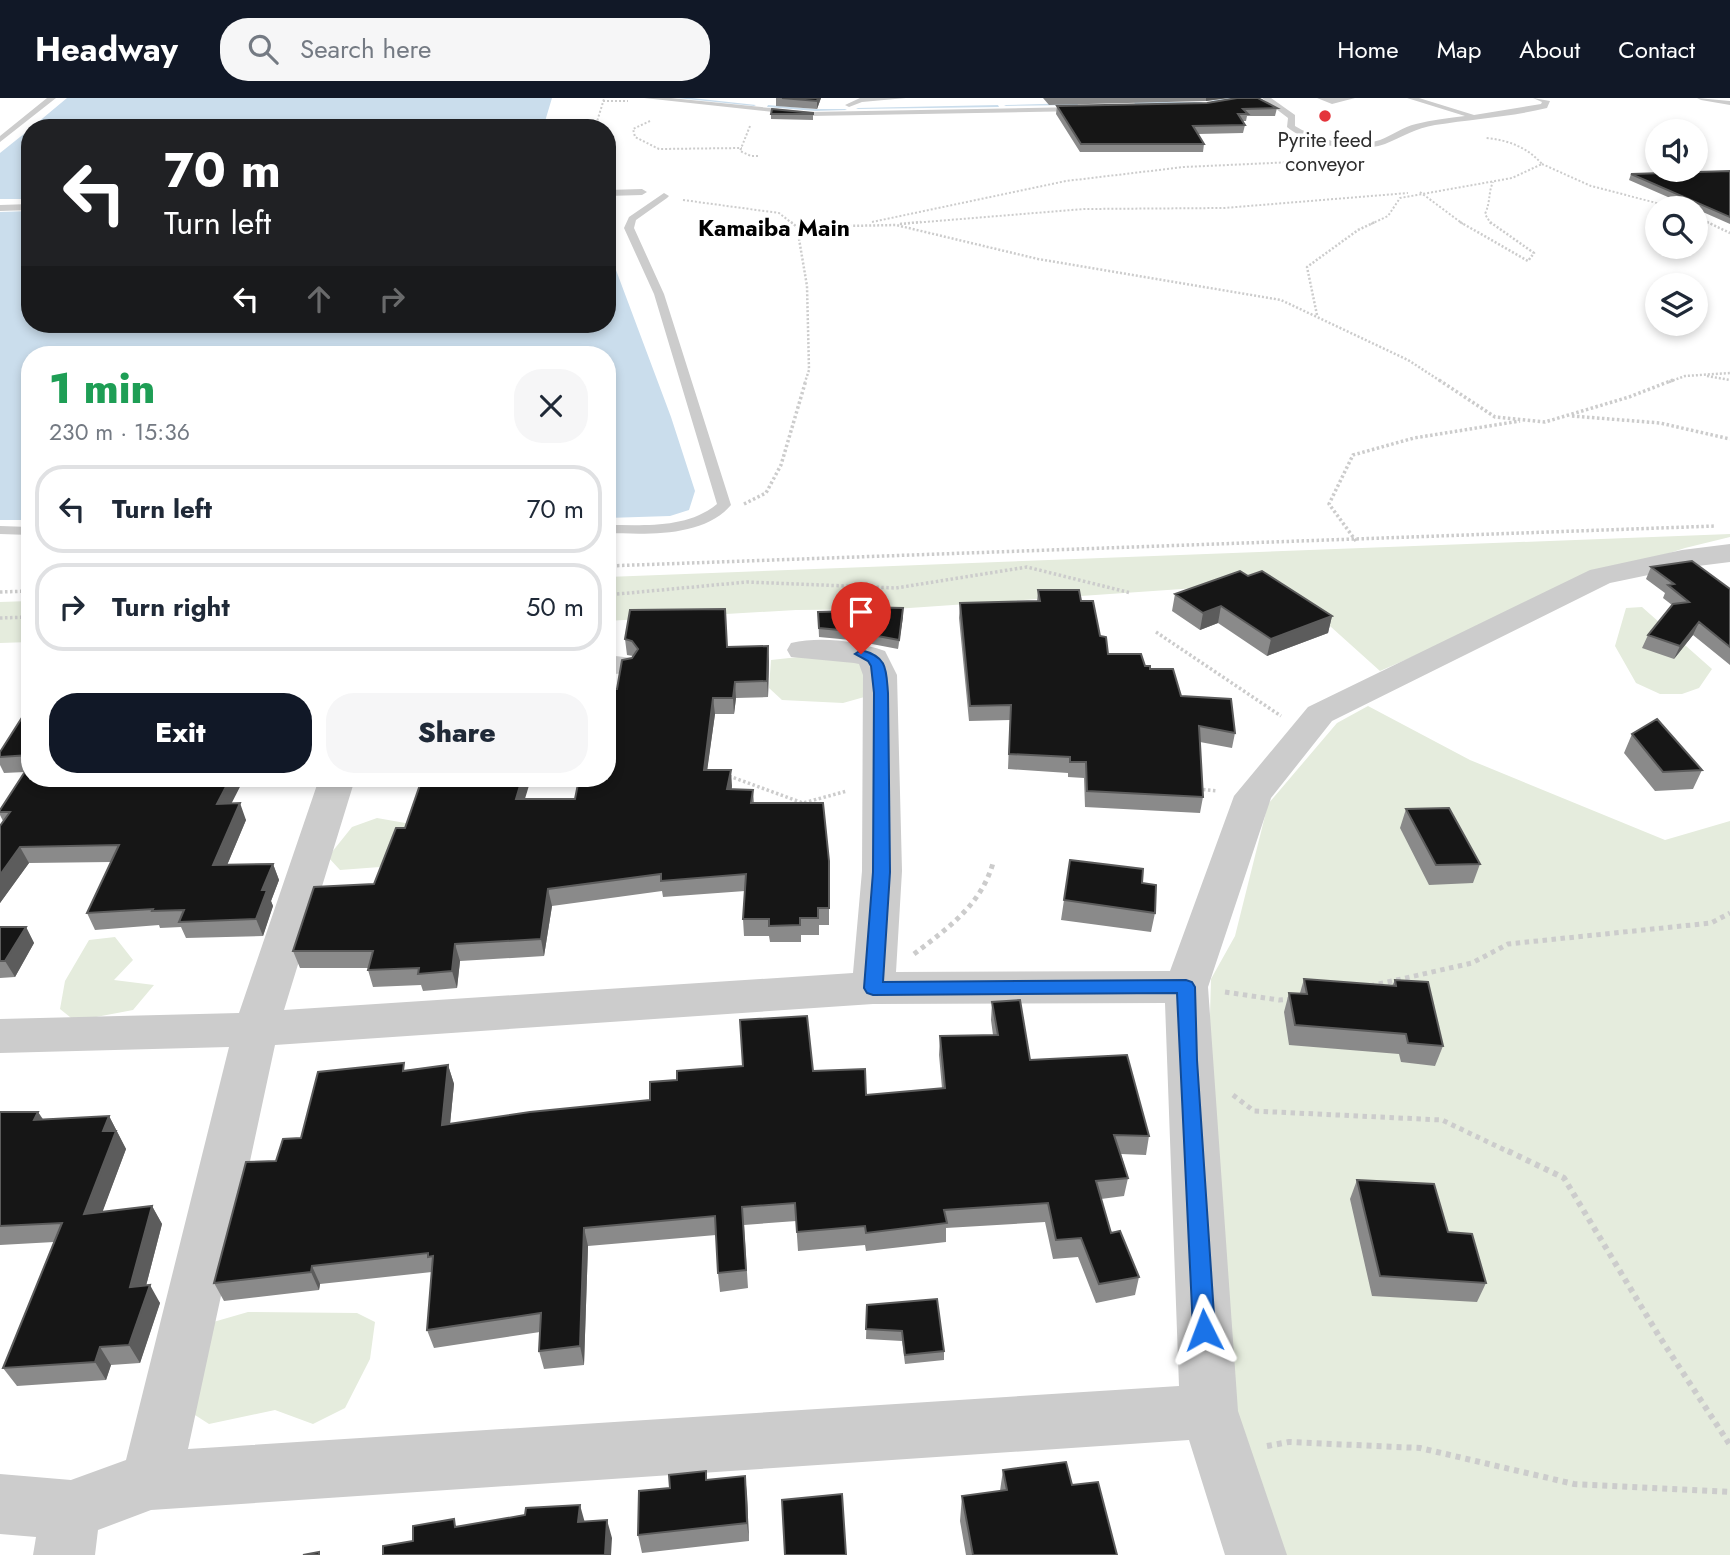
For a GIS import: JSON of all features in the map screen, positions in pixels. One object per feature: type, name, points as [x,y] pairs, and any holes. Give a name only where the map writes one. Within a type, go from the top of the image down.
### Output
[{"type":"street","points":[[1256,1555],[1215,1432],[1188,1060],[1186,987],[1253,796],[1320,714],[1601,576],[1682,559],[1724,539]]},
{"type":"street","points":[[803,650],[850,651],[873,658],[878,666],[882,712],[882,872],[873,988]]},
{"type":"street","points":[[152,1481],[256,1029],[334,787]]},
{"type":"street","points":[[0,1036],[256,1029],[873,988],[1186,987]]},
{"type":"street","points":[[0,1504],[67,1532],[152,1481],[1215,1432]]},
{"type":"lane","points":[[26,119],[52,98]]},
{"type":"lane","points":[[648,98],[810,114],[1096,108]]},
{"type":"lane","points":[[754,98],[757,109]]},
{"type":"lane","points":[[850,113],[845,110],[861,100],[902,98]]},
{"type":"lane","points":[[993,98],[999,111]]},
{"type":"lane","points":[[1266,98],[1292,117],[1291,127],[1306,138],[1336,143],[1375,144],[1417,126],[1522,112],[1544,106],[1546,101],[1537,98]]},
{"type":"lane","points":[[1321,98],[1332,102],[1351,98]]},
{"type":"lane","points":[[1411,98],[1474,117]]},
{"type":"lane","points":[[1701,98],[1730,103]]},
{"type":"lane","points":[[0,140],[21,123]]},
{"type":"lane","points":[[616,193],[642,192]]},
{"type":"lane","points":[[616,529],[657,528],[700,520],[715,516],[724,505],[659,294],[629,228],[632,219],[664,196]]},
{"type":"lane","points":[[0,208],[21,207]]},
{"type":"lane","points":[[0,530],[21,531]]},
{"type":"path","points":[[598,119],[604,98]]},
{"type":"path","points":[[757,109],[740,152],[760,156]]},
{"type":"path","points":[[650,121],[633,129],[635,137],[659,149],[742,148]]},
{"type":"path","points":[[1479,137],[1501,139],[1534,153],[1542,164],[1591,186],[1645,200]]},
{"type":"path","points":[[864,224],[1066,181],[1184,167],[1325,161],[1375,144]]},
{"type":"path","points":[[664,196],[702,204],[779,213],[797,227],[896,225],[1084,209],[1224,208],[1420,192],[1530,173],[1542,164]]},
{"type":"path","points":[[1420,192],[1461,223],[1528,261],[1534,253],[1491,224],[1485,214],[1491,200],[1489,190],[1493,181]]},
{"type":"path","points":[[1317,315],[1307,267],[1358,230],[1388,216],[1400,198],[1420,192]]},
{"type":"path","points":[[1708,223],[1730,233]]},
{"type":"path","points":[[896,225],[1038,259],[1281,300],[1408,360],[1494,417],[1545,422],[1685,376],[1730,373]]},
{"type":"path","points":[[724,505],[747,503],[766,493],[781,465],[810,370],[807,286],[797,227]]},
{"type":"path","points":[[1699,375],[1730,380]]},
{"type":"path","points":[[1567,416],[1660,423],[1730,439]]},
{"type":"path","points":[[1357,541],[1329,504],[1353,455],[1374,447],[1446,431],[1528,420]]},
{"type":"path","points":[[616,566],[974,551],[1357,541],[1724,539]]},
{"type":"path","points":[[616,594],[747,582],[896,588],[1027,567],[1131,593]]},
{"type":"path","points":[[0,592],[21,591]]},
{"type":"path","points":[[0,618],[21,617]]},
{"type":"path","points":[[1156,632],[1305,732]]},
{"type":"path","points":[[724,775],[803,803],[842,792],[881,786]]},
{"type":"path","points":[[1191,788],[1253,796]]},
{"type":"path","points":[[873,988],[970,909],[990,881],[993,863]]},
{"type":"path","points":[[1367,987],[1472,963],[1508,944],[1711,923],[1730,913]]},
{"type":"path","points":[[1721,918],[1730,922]]},
{"type":"path","points":[[1186,987],[1279,1000],[1304,998]]},
{"type":"path","points":[[1188,1060],[1254,1111],[1442,1120],[1564,1178],[1659,1336],[1730,1445]]},
{"type":"path","points":[[1215,1432],[1289,1442],[1420,1448],[1574,1484],[1730,1492]]},
{"type":"green space","points":[[1730,534],[1730,537],[1685,548],[1593,578],[1380,671],[1281,582],[895,609],[796,610],[616,620],[616,577]]},
{"type":"green space","points":[[21,601],[21,642],[0,643],[0,602]]},
{"type":"green space","points":[[1642,607],[1712,669],[1699,688],[1682,694],[1660,694],[1636,683],[1615,646],[1626,608]]},
{"type":"green space","points":[[826,654],[851,658],[871,670],[875,694],[843,703],[782,700],[769,688],[771,660]]},
{"type":"green space","points":[[1368,706],[1470,760],[1665,840],[1730,821],[1730,1555],[1269,1555],[1212,1398],[1206,1159],[1211,979],[1235,936],[1268,804],[1337,723]]},
{"type":"green space","points":[[377,818],[411,824],[403,843],[380,867],[340,870],[328,857],[352,827]]},
{"type":"green space","points":[[115,937],[133,960],[114,980],[154,985],[133,1010],[75,1021],[60,1009],[65,981],[89,940]]},
{"type":"green space","points":[[248,1312],[357,1313],[375,1322],[370,1359],[345,1408],[313,1424],[275,1410],[209,1424],[184,1408],[196,1327]]},
{"type":"water","points":[[67,98],[552,98],[546,119],[42,119]]},
{"type":"water","points":[[21,136],[21,199],[0,199],[0,153]]},
{"type":"water","points":[[21,211],[21,333],[616,333],[616,270],[671,417],[695,491],[689,510],[670,516],[616,518],[616,346],[21,346],[21,520],[0,520],[0,212]]},
{"type":"building","points":[[782,98],[818,98],[817,101]]},
{"type":"building","points":[[1258,98],[1277,108],[1243,109],[1248,114],[1238,114],[1245,125],[1193,126],[1204,144],[1081,144],[1057,106],[1207,103]]},
{"type":"building","points":[[772,109],[813,113],[813,114],[771,114]]},
{"type":"building","points":[[1730,171],[1730,217],[1708,207],[1708,196],[1682,196],[1649,182],[1708,182],[1708,172]]},
{"type":"building","points":[[1631,174],[1645,174],[1645,180]]},
{"type":"building","points":[[1692,561],[1730,589],[1730,647],[1699,622],[1680,646],[1648,635],[1673,604],[1689,602],[1668,585],[1674,584],[1651,567]]},
{"type":"building","points":[[1240,571],[1248,576],[1262,571],[1332,616],[1271,639],[1221,606],[1203,613],[1175,594]]},
{"type":"building","points":[[1038,590],[1079,590],[1081,601],[1093,601],[1100,636],[1106,637],[1108,654],[1141,654],[1145,666],[1150,666],[1150,669],[1173,669],[1181,696],[1231,699],[1235,733],[1199,726],[1203,797],[1087,791],[1086,762],[1070,762],[1070,757],[1009,754],[1011,705],[970,706],[960,603],[1040,601]]},
{"type":"building","points":[[858,607],[903,608],[899,640],[819,628],[818,612],[858,611]]},
{"type":"building","points":[[725,609],[727,647],[768,646],[767,681],[735,682],[733,698],[713,698],[704,770],[731,770],[727,789],[753,790],[751,803],[823,803],[829,861],[829,908],[818,908],[818,918],[800,918],[800,925],[769,926],[769,919],[743,919],[746,874],[661,881],[661,874],[548,889],[541,939],[455,944],[452,971],[418,974],[419,968],[368,970],[373,951],[293,951],[314,887],[374,884],[396,828],[405,828],[419,787],[520,787],[516,799],[575,799],[577,787],[616,787],[616,689],[622,660],[632,658],[638,649],[632,641],[625,639],[630,610]]},
{"type":"building","points":[[21,719],[21,756],[0,757],[0,752]]},
{"type":"building","points":[[1657,719],[1702,770],[1663,772],[1632,734]]},
{"type":"building","points":[[21,778],[21,787],[226,787],[217,804],[240,803],[213,865],[273,864],[262,890],[267,890],[256,919],[179,922],[184,910],[87,913],[119,845],[20,847],[0,875],[0,826],[10,812],[0,810]]},
{"type":"building","points":[[1449,808],[1480,864],[1436,865],[1406,809]]},
{"type":"building","points":[[1070,860],[1143,869],[1142,883],[1156,885],[1155,913],[1064,900]]},
{"type":"building","points":[[0,927],[26,927],[5,961],[0,961]]},
{"type":"building","points":[[1304,979],[1396,986],[1395,980],[1428,982],[1443,1046],[1408,1043],[1406,1034],[1295,1025],[1289,993],[1307,994]]},
{"type":"building","points":[[1020,1000],[1030,1060],[1127,1055],[1149,1136],[1114,1135],[1128,1178],[1096,1181],[1111,1233],[1120,1231],[1139,1277],[1099,1284],[1081,1238],[1056,1240],[1048,1203],[944,1210],[947,1223],[866,1233],[865,1226],[797,1232],[795,1203],[742,1207],[746,1270],[718,1273],[715,1216],[584,1228],[580,1346],[539,1351],[541,1313],[427,1330],[433,1256],[428,1257],[428,1253],[312,1266],[311,1272],[214,1283],[246,1162],[276,1161],[283,1139],[301,1138],[318,1072],[404,1063],[403,1071],[448,1065],[442,1125],[530,1112],[650,1100],[650,1082],[677,1080],[677,1071],[743,1066],[740,1020],[807,1016],[813,1071],[865,1069],[866,1095],[945,1088],[940,1036],[998,1035],[992,1002]]},
{"type":"building","points":[[0,1112],[38,1112],[34,1120],[109,1116],[103,1131],[116,1131],[84,1214],[152,1206],[130,1287],[150,1285],[129,1345],[100,1347],[95,1362],[3,1368],[62,1223],[0,1226]]},
{"type":"building","points":[[1357,1180],[1434,1184],[1448,1232],[1472,1234],[1486,1283],[1380,1276]]},
{"type":"building","points":[[937,1299],[944,1351],[905,1355],[902,1331],[866,1329],[867,1305]]},
{"type":"building","points":[[1066,1462],[1072,1485],[1098,1482],[1117,1555],[973,1555],[962,1496],[1007,1490],[1003,1470]]},
{"type":"building","points":[[706,1471],[706,1480],[745,1476],[747,1523],[638,1535],[639,1491],[670,1488],[669,1475]]},
{"type":"building","points":[[842,1494],[846,1555],[785,1555],[782,1500]]},
{"type":"building","points":[[580,1505],[578,1522],[607,1520],[605,1555],[383,1555],[383,1546],[413,1541],[413,1526],[454,1519],[455,1527],[525,1515],[526,1508]]},
{"type":"waterway","points":[[679,98],[754,105]]},
{"type":"waterway","points":[[1212,101],[1240,98]]},
{"type":"waterway","points":[[1135,103],[1201,103]]},
{"type":"waterway","points":[[1006,106],[1077,104]]},
{"type":"waterway","points":[[768,106],[845,110]]},
{"type":"waterway","points":[[858,109],[998,106]]},
{"type":"place","name":"Pyrite feed conveyor","points":[[1325,116]]},
{"type":"district","name":"Kamaiba Main","points":[[774,228]]},
{"type":"route","points":[[861,654],[873,658],[878,666],[882,712],[882,872],[873,988],[1186,987],[1204,1330]]}]
